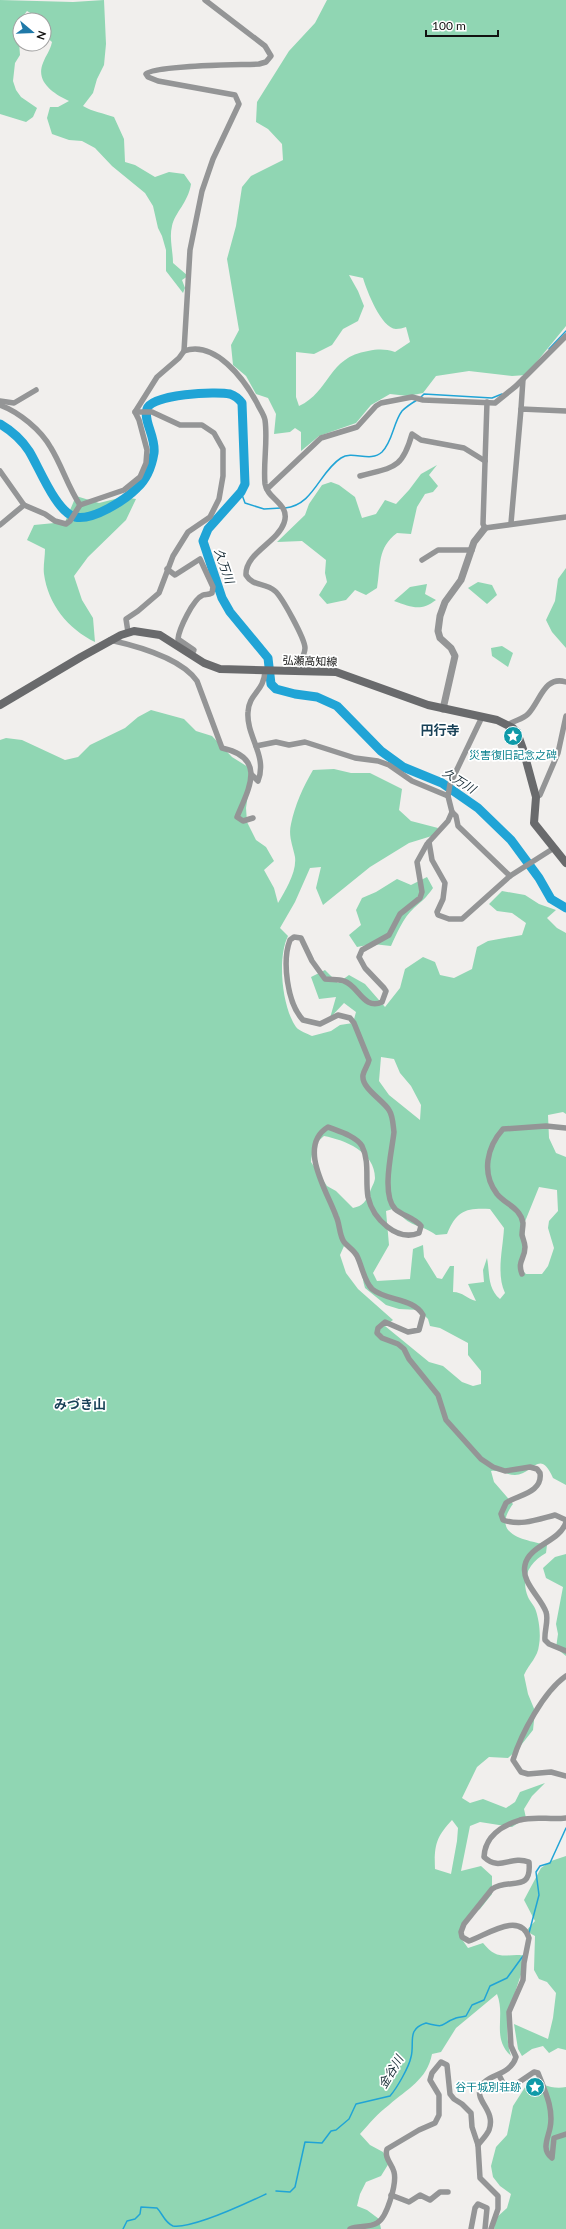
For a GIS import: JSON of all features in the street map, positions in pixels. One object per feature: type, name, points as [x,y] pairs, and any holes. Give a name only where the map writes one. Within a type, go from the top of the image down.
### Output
[{"type":"main road","name":"弘瀬高知線","points":[[0,705],[110,640],[128,632],[140,630],[160,635],[207,664],[220,669],[328,671],[346,674],[403,696],[443,708],[482,716],[508,725]]},
{"type":"main road","points":[[508,725],[517,732],[520,739],[536,797],[534,823],[566,863]]},
{"type":"street","points":[[184,351],[186,279],[196,216],[213,159],[239,108],[239,100],[235,95],[158,81],[148,77],[146,74],[148,71],[168,69],[259,64],[266,62],[271,56],[265,46],[205,0]]},
{"type":"street","points":[[267,489],[321,438],[358,427],[376,406],[381,403],[415,398],[423,400],[495,403],[523,379],[566,336]]},
{"type":"street","points":[[0,471],[24,505],[55,521],[66,524],[70,521],[78,507],[124,490],[140,477],[146,463],[147,450],[137,412],[157,377],[179,358],[184,351],[192,348],[212,353],[242,379],[265,418],[265,485],[285,512],[285,522],[261,552],[251,559],[246,569],[246,575],[253,583],[268,587],[275,591],[297,628],[305,644],[305,650],[296,671]]},
{"type":"street","points":[[511,523],[523,379]]},
{"type":"street","points":[[0,400],[14,404],[36,390]]},
{"type":"street","points":[[485,528],[483,524],[487,402]]},
{"type":"street","points":[[0,405],[13,411],[42,436],[51,448],[78,507]]},
{"type":"street","points":[[521,409],[566,411]]},
{"type":"street","points":[[128,632],[126,619],[138,611],[159,592],[168,569],[188,532],[210,517],[219,499],[223,476],[223,449],[214,433],[202,425],[180,425],[152,412],[137,412]]},
{"type":"street","points":[[360,476],[394,468],[406,453],[412,434],[421,440],[464,448],[485,461]]},
{"type":"street","points":[[0,525],[24,505]]},
{"type":"street","points":[[443,708],[455,656],[450,648],[440,638],[438,631],[440,616],[445,602],[461,580],[474,542],[485,528],[511,523],[566,517]]},
{"type":"street","points":[[422,560],[438,550],[472,550]]},
{"type":"street","points":[[168,569],[175,575],[200,559],[213,587],[212,593],[202,596],[187,614],[178,634],[178,639],[194,650],[192,654]]},
{"type":"street","points":[[110,640],[138,647],[166,658],[191,672],[197,681],[222,748],[243,758],[249,765],[252,775],[258,781],[261,766],[248,721],[248,711],[253,697],[262,687],[265,671]]},
{"type":"street","points":[[508,725],[529,713],[548,684],[566,682]]},
{"type":"street","points":[[482,716],[449,790],[452,812],[448,821],[429,842],[417,862],[422,892],[420,898],[400,914],[389,935],[362,950],[359,957],[365,968],[386,991],[382,1002],[375,1004],[363,999],[345,981],[325,979],[312,961],[301,938],[294,938],[290,940],[286,957],[292,1005],[303,1020],[320,1024],[338,1015],[350,1018],[358,1031],[369,1060],[363,1076],[364,1080],[391,1114],[394,1132],[388,1186],[391,1202],[395,1209],[419,1223],[421,1226],[419,1233],[403,1235],[394,1232],[383,1223],[374,1210],[369,1199],[366,1157],[357,1140],[328,1127],[318,1136],[314,1146],[316,1168],[338,1220],[344,1243],[356,1253],[371,1288],[379,1294],[416,1307],[423,1315],[419,1330],[408,1332],[385,1322],[380,1324],[378,1333],[382,1338],[398,1344],[404,1349],[408,1359],[438,1395],[446,1420],[481,1459],[493,1467],[505,1471],[513,1471],[530,1466],[537,1468],[540,1473],[537,1485],[532,1491],[506,1503],[501,1514],[503,1520],[514,1524],[555,1515],[566,1521],[560,1532],[528,1557],[524,1566],[528,1584],[546,1613],[545,1640],[549,1644],[566,1651]]},
{"type":"street","points":[[536,797],[540,795],[558,753],[566,716]]},
{"type":"street","points":[[256,746],[276,742],[289,745],[304,742],[354,758],[378,761],[389,765],[412,781],[449,790]]},
{"type":"street","points":[[252,775],[244,802],[236,817],[243,821],[253,818]]},
{"type":"street","points":[[452,812],[456,816],[458,826],[510,876]]},
{"type":"street","points":[[429,842],[432,860],[445,883],[442,899],[437,912],[438,915],[449,919],[462,919],[510,876],[554,848]]},
{"type":"street","points":[[522,1274],[519,1266],[525,1249],[522,1234],[523,1224],[518,1211],[496,1193],[487,1168],[490,1146],[502,1129],[546,1126],[566,1128]]},
{"type":"street","points":[[566,1676],[537,1708],[517,1748],[513,1760],[521,1772],[528,1774],[551,1772],[566,1776]]},
{"type":"street","points":[[478,2145],[489,2131],[490,2120],[490,2114],[480,2098],[479,2090],[484,2082],[499,2075],[513,2065],[516,2057],[511,2046],[509,2012],[523,1980],[524,1962],[529,1938],[524,1928],[512,1925],[501,1927],[469,1941],[462,1937],[461,1932],[464,1924],[492,1889],[498,1885],[522,1883],[527,1878],[530,1868],[529,1862],[521,1858],[498,1864],[488,1860],[484,1856],[484,1850],[490,1836],[500,1829],[520,1820],[566,1818]]},
{"type":"street","points":[[350,2229],[378,2222],[382,2218],[395,2182],[394,2172],[386,2155],[386,2151],[389,2147],[435,2123],[439,2115],[439,2095],[430,2080],[432,2073],[441,2062],[445,2063],[448,2069],[452,2096],[471,2113],[472,2127],[478,2145],[480,2178],[498,2196],[498,2209],[492,2229]]},
{"type":"street","points":[[499,2075],[506,2088],[510,2089],[534,2072],[538,2073],[548,2094],[550,2107],[550,2128],[546,2149],[549,2156],[552,2158],[554,2138],[566,2134]]},
{"type":"street","points":[[391,2195],[409,2202],[420,2195],[430,2200],[440,2192],[448,2192]]},
{"type":"street","points":[[471,2229],[475,2208],[478,2204],[487,2208],[485,2229]]},
{"type":"green space","points":[[0,0],[73,2],[104,0],[106,44],[104,65],[97,79],[93,93],[83,106],[114,117],[124,139],[125,162],[135,165],[155,177],[169,172],[184,174],[191,184],[187,197],[176,216],[171,231],[173,263],[188,276],[182,280],[185,288],[183,293],[166,271],[166,250],[158,228],[153,206],[145,193],[112,166],[95,148],[82,141],[69,140],[52,134],[47,118],[50,107],[58,107],[69,101],[52,91],[44,82],[42,76],[41,70],[43,63],[48,52],[52,52],[52,12],[12,12],[12,52],[20,52],[20,55],[15,63],[13,81],[16,90],[21,97],[37,108],[33,117],[26,122],[0,114]]},
{"type":"green space","points":[[327,0],[566,0],[566,326],[526,375],[512,376],[469,371],[436,376],[423,393],[408,396],[390,394],[371,405],[356,423],[319,436],[301,451],[301,432],[295,428],[290,432],[274,434],[276,414],[268,398],[256,394],[246,376],[233,365],[231,345],[239,330],[227,259],[236,226],[242,187],[251,176],[283,160],[282,144],[268,129],[256,122],[257,102],[289,51],[315,23]],"holes":[[[349,275],[363,278],[371,300],[380,316],[390,327],[396,329],[406,327],[410,342],[395,352],[372,350],[355,355],[345,360],[337,367],[317,392],[309,400],[299,406],[296,397],[296,352],[314,354],[332,345],[343,329],[358,321],[364,306]]]},
{"type":"green space","points":[[437,465],[429,475],[438,486],[433,492],[425,494],[417,507],[411,534],[397,533],[386,545],[381,558],[377,588],[366,595],[355,590],[346,600],[327,604],[319,595],[327,582],[325,573],[326,560],[302,541],[277,542],[305,515],[309,504],[322,485],[331,482],[339,485],[355,497],[362,518],[376,514],[385,500],[396,504],[421,474]]},
{"type":"green space","points":[[76,496],[99,503],[123,497],[136,499],[126,520],[88,557],[74,576],[82,600],[93,618],[95,642],[85,637],[68,623],[55,605],[46,585],[44,574],[45,549],[27,540],[34,525],[65,522]]},
{"type":"green space","points":[[566,568],[566,648],[552,632],[546,620],[555,601],[558,579]]},
{"type":"green space","points":[[478,582],[492,585],[497,595],[487,604],[468,588]]},
{"type":"green space","points":[[427,584],[425,594],[436,600],[430,604],[416,607],[394,601],[410,587]]},
{"type":"green space","points":[[502,646],[513,653],[508,667],[492,656],[491,648]]},
{"type":"green space","points":[[151,710],[184,719],[196,731],[212,736],[232,757],[248,767],[250,781],[246,808],[247,822],[256,840],[266,847],[274,861],[264,870],[274,888],[278,903],[290,881],[295,863],[290,828],[300,796],[313,770],[334,769],[351,773],[370,773],[402,789],[399,810],[411,821],[438,828],[435,835],[409,843],[370,867],[323,905],[316,888],[321,867],[310,868],[295,902],[280,928],[288,936],[285,945],[282,969],[284,995],[291,1018],[299,1030],[312,1036],[331,1031],[340,1025],[353,1023],[356,1012],[344,1003],[330,1018],[336,997],[319,999],[311,977],[325,970],[338,983],[349,975],[365,984],[385,1007],[400,988],[405,969],[423,957],[435,962],[440,975],[454,978],[472,969],[477,947],[488,941],[522,935],[526,923],[512,913],[497,911],[489,904],[502,891],[525,895],[539,904],[556,910],[547,918],[557,928],[566,933],[566,1114],[563,1112],[548,1115],[549,1138],[556,1153],[566,1157],[566,1485],[553,1478],[544,1464],[540,1463],[521,1474],[515,1475],[491,1471],[494,1482],[513,1504],[507,1514],[505,1523],[508,1529],[520,1538],[547,1545],[546,1553],[535,1561],[528,1571],[525,1583],[528,1597],[535,1609],[538,1619],[540,1637],[535,1657],[524,1675],[528,1694],[535,1711],[533,1730],[518,1749],[508,1758],[489,1757],[477,1767],[462,1798],[470,1803],[483,1799],[506,1808],[515,1802],[520,1792],[545,1783],[532,1796],[524,1809],[526,1818],[512,1827],[480,1822],[470,1826],[461,1871],[481,1866],[492,1876],[492,1894],[480,1909],[467,1919],[461,1938],[468,1948],[483,1943],[494,1953],[499,1955],[527,1956],[515,1993],[509,2018],[508,2044],[511,2056],[505,2049],[500,2034],[500,2011],[497,1994],[456,2028],[441,2052],[432,2054],[426,2071],[421,2077],[381,2112],[360,2134],[370,2145],[383,2152],[389,2163],[381,2176],[366,2182],[360,2194],[357,2206],[367,2210],[379,2219],[381,2229],[0,2229],[0,740],[6,738],[22,740],[65,760],[78,757],[90,745],[125,728],[138,717]],"holes":[[[381,1057],[394,1059],[400,1073],[411,1086],[421,1105],[420,1120],[389,1095],[379,1081]],[[324,1136],[349,1144],[364,1154],[370,1161],[374,1169],[375,1180],[364,1203],[353,1208],[336,1191],[327,1186],[311,1162],[313,1150],[318,1141]],[[539,1187],[557,1190],[558,1211],[549,1221],[548,1228],[554,1248],[548,1266],[542,1274],[526,1274],[518,1266],[525,1256],[524,1224]],[[396,1208],[405,1219],[436,1235],[447,1234],[455,1220],[463,1212],[475,1209],[490,1209],[504,1228],[500,1270],[502,1286],[505,1293],[500,1299],[493,1290],[487,1258],[483,1270],[484,1282],[468,1284],[476,1301],[460,1293],[453,1292],[454,1266],[450,1266],[442,1279],[437,1278],[424,1257],[423,1245],[413,1249],[410,1279],[377,1281],[373,1273],[389,1245],[386,1211]],[[344,1246],[351,1250],[358,1259],[365,1288],[386,1305],[399,1309],[419,1310],[428,1319],[430,1326],[440,1328],[468,1343],[468,1355],[481,1371],[481,1384],[473,1386],[462,1382],[443,1366],[429,1362],[385,1326],[393,1320],[358,1289],[346,1273],[340,1255]],[[452,1820],[458,1828],[451,1874],[435,1869],[437,1842],[442,1832]]]},
{"type":"green space","points":[[427,877],[433,888],[407,916],[391,946],[373,944],[357,947],[349,935],[361,925],[356,910],[362,898],[376,892],[397,879],[411,885]]},
{"type":"green space","points":[[566,1554],[566,1656],[556,1648],[558,1634],[556,1624],[563,1587],[546,1578],[543,1568],[555,1557]]},
{"type":"green space","points":[[566,1856],[566,2050],[558,2048],[549,2053],[543,2046],[532,2049],[522,2056],[518,2049],[514,2024],[548,2039],[553,2018],[556,1993],[547,1982],[539,1979],[534,1970],[535,1936],[526,1931],[535,1921],[524,1900],[541,1868],[551,1861]]},
{"type":"green space","points":[[529,2081],[556,2088],[566,2087],[566,2229],[494,2229],[496,2218],[507,2208],[511,2194],[500,2186],[493,2177],[491,2166],[496,2147],[507,2135],[513,2106]]},
{"type":"waterway","points":[[549,349],[566,331]]},
{"type":"waterway","name":"久万川","points":[[0,424],[16,436],[29,451],[61,507],[75,517],[82,517],[91,516],[117,504],[132,493],[141,484],[146,476],[154,453],[153,441],[146,414],[147,409],[151,404],[172,397],[199,393],[223,393],[230,394],[237,398],[242,403],[245,484],[241,492],[208,529],[203,541],[222,598],[230,612],[268,658],[271,684],[276,689],[295,694],[317,697],[337,706],[381,751],[403,767],[442,783],[478,808],[511,840],[539,878],[551,899],[566,908]]},
{"type":"waterway","points":[[420,398],[424,394],[492,398],[502,394]]},
{"type":"waterway","points":[[285,508],[295,506],[310,495],[327,471],[341,458],[351,455],[367,457],[377,455],[382,452],[386,448],[402,411],[417,400]]},
{"type":"waterway","points":[[241,492],[245,503],[264,509],[281,508]]},
{"type":"waterway","name":"金谷川","points":[[529,1933],[539,1895],[536,1872],[540,1866],[550,1863],[566,1828]]},
{"type":"waterway","name":"金谷川","points":[[276,2191],[290,2192],[295,2187],[305,2142],[322,2143],[331,2131],[336,2130],[349,2119],[356,2104],[390,2096],[396,2088],[410,2061],[412,2052],[412,2037],[416,2029],[426,2023],[441,2026],[451,2020],[466,2016],[472,2005],[484,2000],[490,1986],[507,1978],[523,1956]]},
{"type":"waterway","name":"金谷川","points":[[123,2229],[127,2221],[135,2219],[140,2214],[141,2207],[157,2208],[170,2224],[173,2226],[182,2226],[206,2220],[266,2194]]},
{"type":"place","name":"災害復旧記念之碑","points":[[513,736]]},
{"type":"place","name":"谷干城別荘跡","points":[[535,2087]]},
{"type":"district","name":"円行寺","points":[[440,730]]},
{"type":"district","name":"みづき山","points":[[80,1404]]}]
